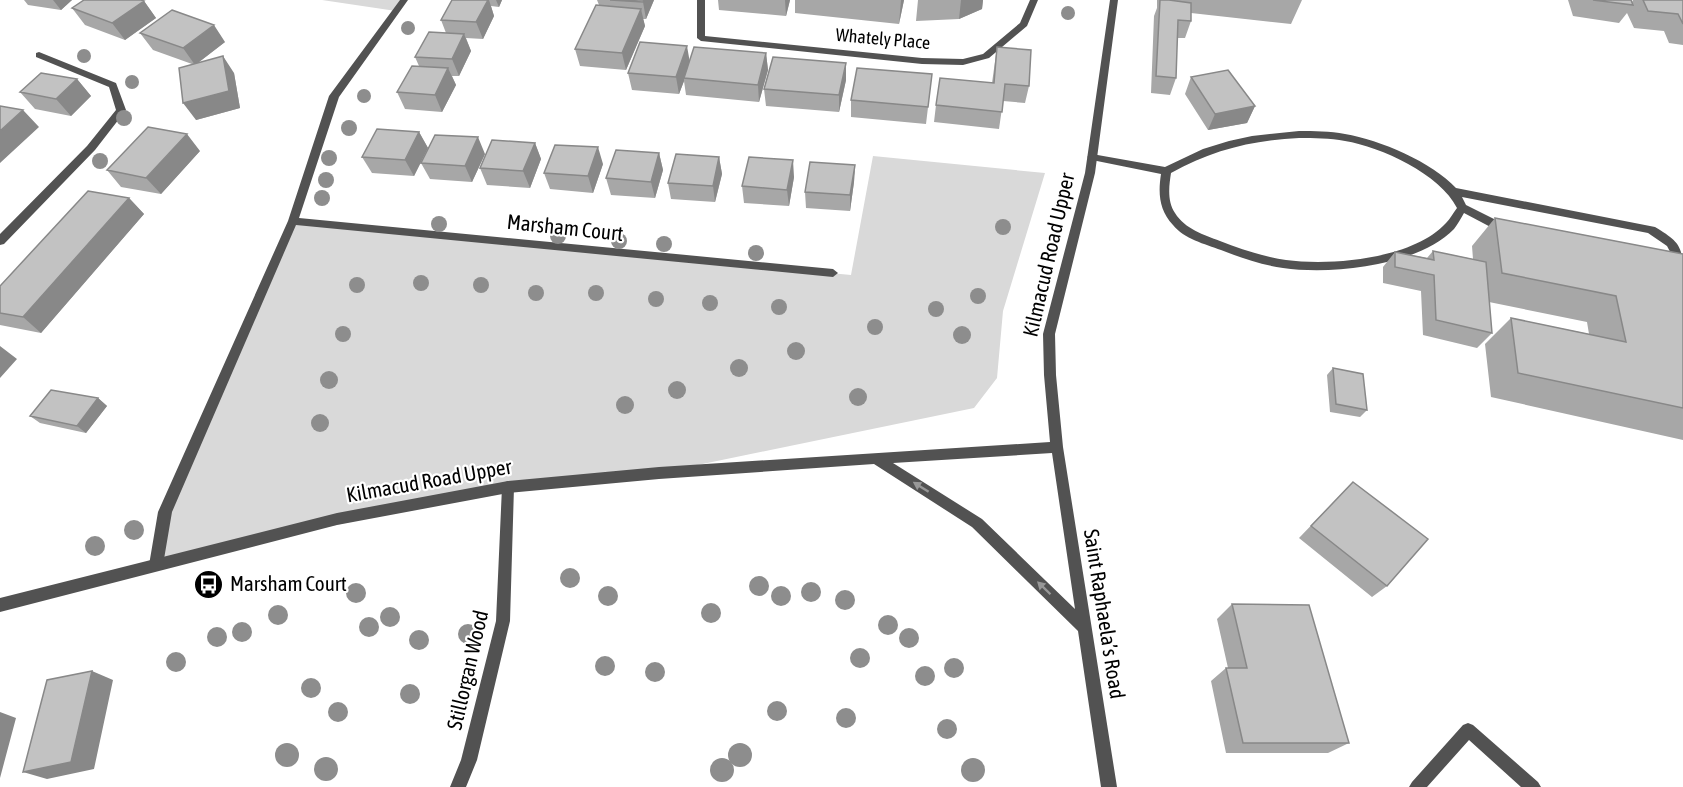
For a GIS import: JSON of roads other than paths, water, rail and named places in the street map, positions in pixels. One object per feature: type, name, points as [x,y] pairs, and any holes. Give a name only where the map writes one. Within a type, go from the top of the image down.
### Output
[{"type":"street","points":[[156,565],[165,512],[293,221],[334,96],[404,0]]},
{"type":"street","name":"Whately Place","points":[[701,0],[701,38],[922,61],[963,62],[986,56],[1024,24],[1034,0]]},
{"type":"street","name":"Kilmacud Road Upper","points":[[0,605],[337,519],[508,487],[659,473],[1057,447],[1050,375],[1049,334],[1062,276],[1077,230],[1092,157],[1114,0]]},
{"type":"street","points":[[0,241],[91,148],[121,110],[113,86],[39,55]]},
{"type":"street","points":[[1092,157],[1166,171],[1217,147],[1276,136],[1316,135],[1345,138],[1380,148],[1438,177],[1456,192],[1651,230],[1665,238],[1678,251],[1682,264],[1675,273],[1666,274]]},
{"type":"street","points":[[1166,171],[1162,195],[1176,222],[1196,236],[1235,251],[1293,265],[1378,260],[1424,245],[1457,220],[1462,208],[1456,192]]},
{"type":"street","points":[[1462,208],[1516,234]]},
{"type":"street","name":"Marsham Court","points":[[293,221],[833,273]]},
{"type":"street","name":"Saint Raphaela’s Road","points":[[1057,447],[1109,787]]},
{"type":"street","points":[[876,459],[977,524],[1086,629]]},
{"type":"street","name":"Stillorgan Wood","points":[[458,787],[469,760],[503,621],[508,487]]},
{"type":"street","points":[[1417,787],[1468,730],[1533,787]]},
{"type":"place","name":"Marsham Court","points":[[209,584]]}]
